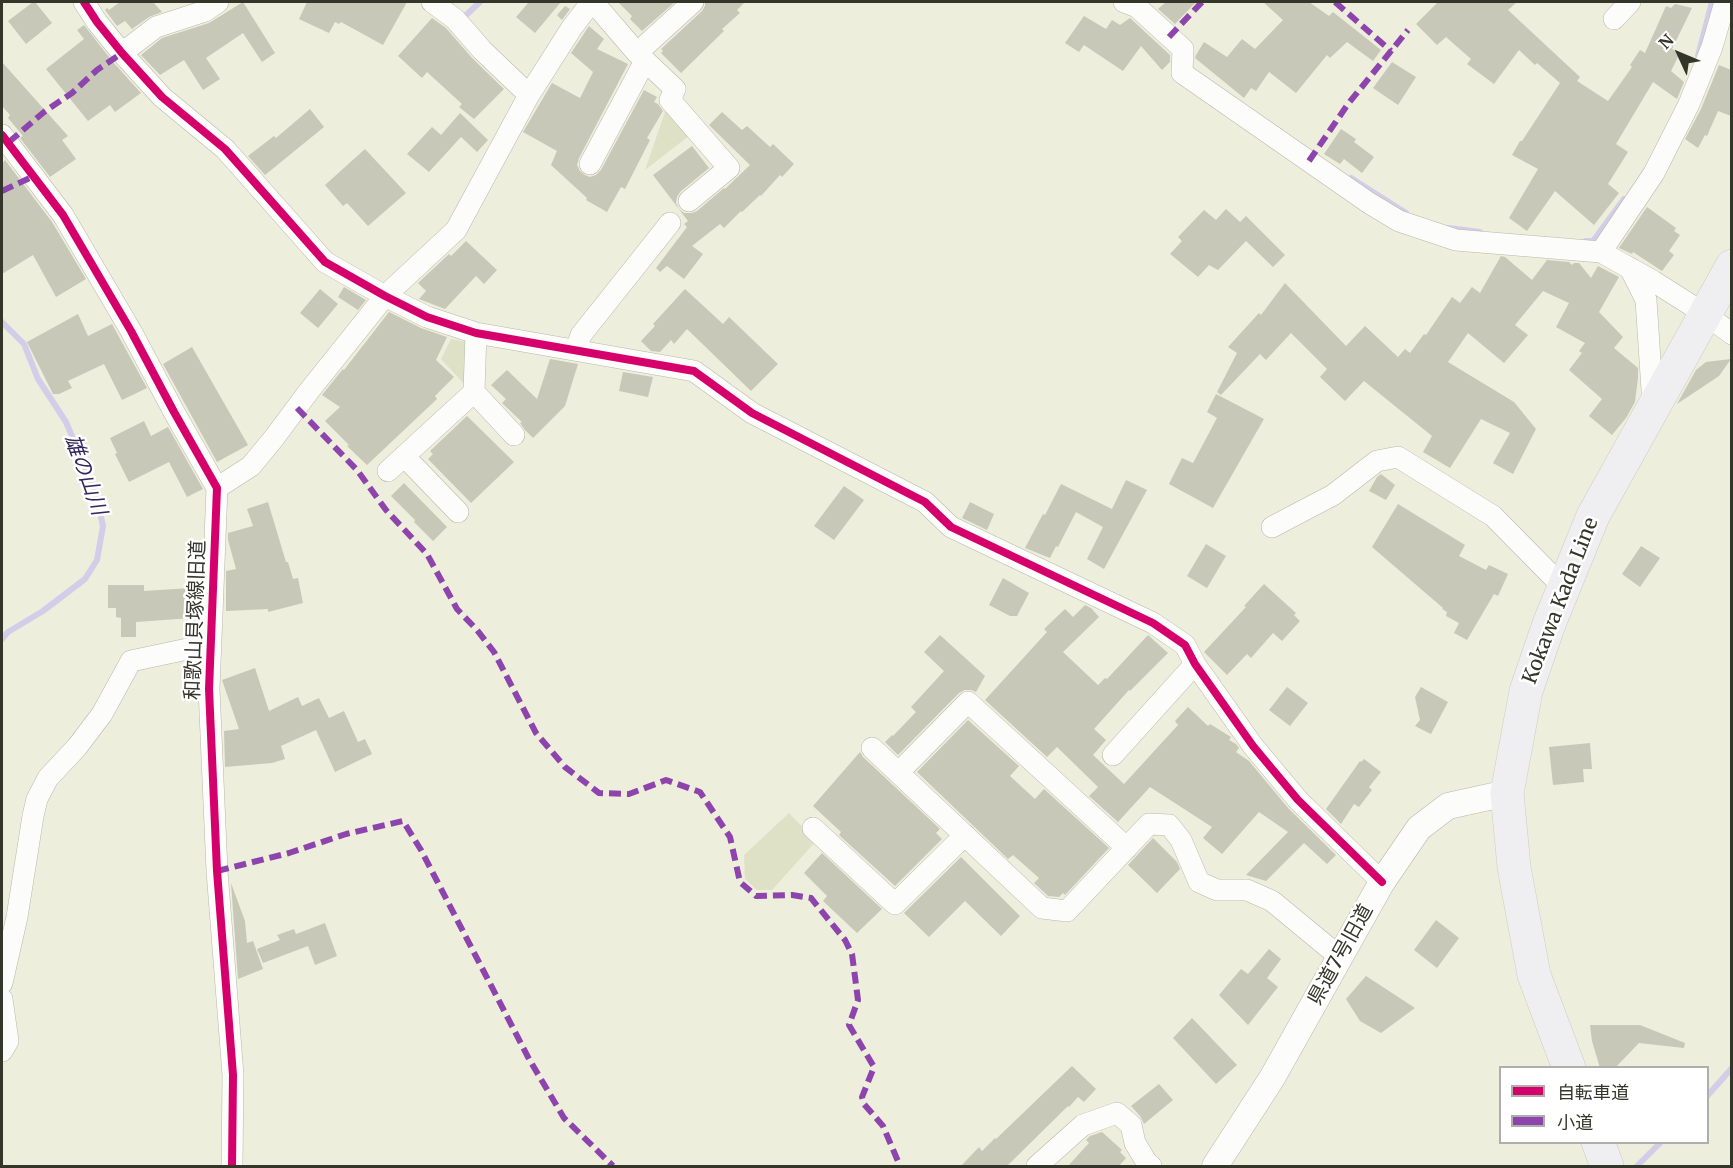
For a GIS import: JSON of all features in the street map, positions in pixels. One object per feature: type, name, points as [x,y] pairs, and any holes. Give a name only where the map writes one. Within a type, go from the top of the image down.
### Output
[{"type":"main road","name":"Kokawa Kada Line","points":[[1568,1066],[1534,975],[1514,867],[1507,793],[1526,691],[1563,587],[1593,516],[1731,266]]},
{"type":"main road","points":[[1598,1144],[1607,1167]]},
{"type":"street","points":[[84,2],[122,53],[162,97],[225,149],[325,262],[385,297],[427,316],[476,333],[694,371],[752,412],[924,502],[951,527],[1154,623],[1185,645],[1195,664],[1253,746],[1298,800],[1382,882]]},
{"type":"street","points":[[122,53],[156,27],[205,11],[218,2]]},
{"type":"street","points":[[432,2],[455,19],[482,50],[529,95]]},
{"type":"street","points":[[590,164],[641,57],[693,2]]},
{"type":"street","points":[[1124,2],[1137,7],[1183,49],[1182,73],[1398,221],[1456,240],[1601,252],[1705,314],[1731,334]]},
{"type":"street","points":[[1614,19],[1630,2]]},
{"type":"street","points":[[1601,252],[1654,173],[1689,104],[1712,47],[1725,2]]},
{"type":"street","points":[[2,135],[63,214],[218,488],[251,466],[385,297],[456,230],[529,95],[588,4],[675,89],[670,100],[729,168],[689,201]]},
{"type":"street","points":[[576,350],[581,335],[670,223]]},
{"type":"street","points":[[1630,268],[1646,300],[1653,408]]},
{"type":"street","points":[[476,333],[474,392],[514,435]]},
{"type":"street","points":[[388,471],[474,392]]},
{"type":"street","points":[[404,456],[458,512]]},
{"type":"street","points":[[1272,527],[1332,495],[1377,461],[1398,458],[1493,516],[1563,587]]},
{"type":"street","name":"和歌山貝塚線旧道","points":[[218,488],[209,689],[217,860],[233,1075],[232,1167]]},
{"type":"street","points":[[2,983],[17,917],[33,816],[37,800],[48,778],[102,714],[131,661],[211,644]]},
{"type":"street","points":[[1113,755],[1195,664]]},
{"type":"street","points":[[899,772],[968,702],[1127,848]]},
{"type":"street","points":[[872,748],[1042,908],[1067,911],[1149,824],[1169,825],[1181,840],[1198,882],[1217,890],[1247,890],[1272,901],[1341,958]]},
{"type":"street","name":"県道7号旧道","points":[[1215,1167],[1272,1078],[1382,882],[1419,828],[1448,806],[1507,793]]},
{"type":"street","points":[[813,828],[895,904],[964,835]]},
{"type":"street","points":[[2,999],[8,1041],[2,1052]]},
{"type":"street","points":[[1036,1167],[1083,1125],[1117,1113],[1131,1125],[1135,1143],[1146,1163],[1151,1167]]},
{"type":"green space","points":[[666,109],[689,136],[645,170]]},
{"type":"green space","points":[[451,339],[467,342],[467,387],[441,359]]},
{"type":"green space","points":[[789,813],[816,841],[772,890],[757,890],[745,879],[744,855]]},
{"type":"building","points":[[33,2],[52,23],[26,44],[8,21]]},
{"type":"building","points":[[120,2],[153,2],[162,12],[149,17],[132,29],[125,21],[117,26],[105,10],[107,8],[109,10]]},
{"type":"building","points":[[243,2],[275,53],[262,62],[243,33],[206,58],[220,79],[203,90],[184,60],[160,75],[141,55],[162,38],[209,23]]},
{"type":"building","points":[[307,2],[407,2],[383,45],[341,22],[339,24],[335,22],[329,33],[299,19]]},
{"type":"building","points":[[529,2],[561,2],[535,33],[516,17]]},
{"type":"building","points":[[618,2],[675,2],[642,31],[630,19],[632,16]]},
{"type":"building","points":[[705,2],[745,2],[737,10],[740,13],[722,29],[724,31],[681,73],[661,53],[663,51],[661,49],[702,11]]},
{"type":"building","points":[[1166,2],[1196,2],[1175,24],[1158,9]]},
{"type":"building","points":[[1263,2],[1309,2],[1329,16],[1333,12],[1381,50],[1373,61],[1347,42],[1330,58],[1327,55],[1296,93],[1269,72],[1256,91],[1251,88],[1244,98],[1195,58],[1204,42],[1227,57],[1242,39],[1255,49],[1283,20]]},
{"type":"building","points":[[1438,2],[1517,2],[1508,10],[1580,77],[1577,81],[1608,101],[1632,67],[1630,65],[1640,50],[1645,53],[1666,6],[1671,8],[1675,4],[1692,8],[1672,49],[1680,53],[1671,71],[1684,82],[1677,99],[1653,82],[1616,144],[1628,152],[1608,184],[1619,193],[1594,225],[1555,191],[1527,231],[1509,218],[1538,169],[1512,155],[1560,83],[1519,50],[1494,84],[1467,64],[1471,59],[1446,37],[1437,45],[1416,24]]},
{"type":"building","points":[[565,6],[570,9],[562,20],[557,15]]},
{"type":"building","points":[[1084,16],[1106,29],[1112,20],[1120,25],[1130,18],[1170,55],[1170,62],[1162,70],[1141,46],[1123,71],[1084,45],[1079,52],[1065,43]]},
{"type":"building","points":[[432,18],[446,28],[472,58],[504,89],[474,119],[459,107],[462,104],[427,72],[422,78],[398,56]]},
{"type":"building","points":[[84,25],[141,93],[115,112],[110,105],[88,121],[46,69],[84,39],[77,30]]},
{"type":"building","points":[[589,26],[604,39],[597,49],[628,64],[579,158],[577,165],[580,171],[590,177],[601,170],[644,90],[657,97],[654,102],[663,111],[647,138],[650,140],[625,189],[621,187],[607,212],[586,200],[587,198],[551,165],[557,151],[523,132],[552,83],[580,98],[593,72],[571,53]]},
{"type":"building","points":[[2,62],[68,136],[62,140],[76,159],[50,177],[20,138],[23,136],[8,118],[10,115],[2,106]]},
{"type":"building","points":[[1392,62],[1416,77],[1398,105],[1373,88]]},
{"type":"building","points":[[1719,65],[1731,70],[1731,116],[1718,111],[1707,136],[1705,135],[1698,148],[1685,139],[1701,109]]},
{"type":"building","points":[[310,109],[324,127],[265,175],[248,156],[274,136],[276,138]]},
{"type":"building","points":[[722,112],[742,130],[747,126],[770,147],[773,144],[794,164],[724,228],[720,224],[692,246],[703,254],[684,279],[667,266],[660,272],[656,268],[687,227],[684,224],[688,221],[653,175],[692,146],[709,168],[677,197],[676,203],[679,209],[684,213],[692,213],[725,189],[750,165],[709,125]]},
{"type":"building","points":[[460,113],[488,140],[477,152],[461,137],[429,172],[407,154],[432,127],[441,135]]},
{"type":"building","points":[[1341,129],[1356,139],[1354,142],[1374,157],[1362,173],[1344,159],[1340,164],[1324,154]]},
{"type":"building","points":[[365,149],[406,193],[368,226],[347,203],[343,206],[325,185]]},
{"type":"building","points":[[5,160],[52,222],[86,279],[56,297],[33,255],[2,274],[2,164]]},
{"type":"building","points":[[1647,207],[1676,228],[1674,231],[1680,235],[1669,251],[1674,255],[1662,271],[1633,252],[1632,254],[1619,248]]},
{"type":"building","points":[[1226,209],[1240,222],[1246,216],[1285,255],[1273,267],[1246,241],[1218,270],[1209,265],[1198,277],[1170,254],[1182,241],[1178,237],[1204,210],[1216,220]]},
{"type":"building","points":[[466,241],[497,270],[484,284],[476,276],[445,309],[419,299],[426,291],[418,283]]},
{"type":"building","points":[[1501,256],[1532,280],[1547,260],[1569,262],[1572,265],[1579,263],[1591,278],[1598,266],[1619,277],[1599,312],[1623,337],[1614,348],[1638,368],[1638,378],[1635,402],[1612,435],[1589,416],[1602,399],[1569,370],[1582,353],[1579,351],[1585,343],[1556,327],[1569,303],[1543,291],[1515,325],[1528,335],[1504,363],[1468,333],[1448,362],[1514,402],[1536,429],[1513,474],[1493,463],[1510,433],[1481,419],[1450,468],[1423,452],[1432,436],[1364,381],[1345,401],[1320,377],[1327,369],[1291,333],[1266,360],[1260,354],[1221,395],[1217,392],[1237,353],[1228,347],[1259,313],[1261,315],[1285,283],[1346,346],[1365,326],[1398,357],[1405,349],[1410,353],[1424,334],[1426,335],[1452,297],[1460,303],[1472,287],[1480,293]]},
{"type":"building","points":[[344,287],[366,300],[358,310],[338,297]]},
{"type":"building","points":[[320,289],[338,304],[318,328],[300,313]]},
{"type":"building","points":[[685,289],[723,324],[729,317],[778,364],[751,391],[687,329],[674,344],[671,340],[660,352],[651,351],[641,341],[655,326],[653,324]]},
{"type":"building","points":[[389,312],[421,328],[447,337],[436,360],[454,377],[435,396],[437,399],[367,465],[325,421],[340,407],[322,395]]},
{"type":"building","points":[[78,314],[88,336],[112,324],[147,388],[122,400],[104,364],[68,381],[72,388],[59,394],[53,394],[27,342]]},
{"type":"building","points":[[192,347],[248,445],[217,462],[163,364]]},
{"type":"building","points":[[550,359],[578,364],[565,406],[533,438],[520,423],[522,422],[502,403],[506,399],[491,385],[507,370],[537,399]]},
{"type":"building","points":[[1731,359],[1719,376],[1677,404],[1696,370],[1706,362]]},
{"type":"building","points":[[623,372],[653,377],[648,397],[619,391]]},
{"type":"building","points":[[1216,394],[1264,419],[1213,508],[1169,484],[1182,458],[1193,463],[1217,418],[1207,412]]},
{"type":"building","points":[[467,416],[514,462],[471,503],[428,459],[433,454],[430,451]]},
{"type":"building","points":[[144,421],[151,436],[168,427],[203,489],[187,497],[169,462],[129,482],[110,438]]},
{"type":"building","points":[[1381,474],[1395,485],[1386,500],[1369,491]]},
{"type":"building","points":[[1126,480],[1147,490],[1104,569],[1087,559],[1103,527],[1076,512],[1050,558],[1025,548],[1061,484],[1112,509]]},
{"type":"building","points":[[404,483],[447,527],[433,541],[391,496]]},
{"type":"building","points":[[844,486],[864,500],[834,540],[814,526]]},
{"type":"building","points":[[268,502],[286,562],[288,562],[293,579],[298,578],[303,603],[268,612],[268,609],[226,611],[226,571],[236,569],[228,533],[253,526],[247,509]]},
{"type":"building","points":[[970,502],[994,514],[987,530],[962,518]]},
{"type":"building","points":[[1398,504],[1465,545],[1459,556],[1486,570],[1489,565],[1508,574],[1498,596],[1494,594],[1467,640],[1454,633],[1459,623],[1446,616],[1447,612],[1443,608],[1372,547]]},
{"type":"building","points":[[1206,544],[1226,556],[1207,588],[1187,576]]},
{"type":"building","points":[[1641,546],[1660,558],[1640,587],[1622,574]]},
{"type":"building","points":[[1003,578],[1029,593],[1017,616],[1010,616],[989,605]]},
{"type":"building","points":[[1264,584],[1296,613],[1294,615],[1300,621],[1282,641],[1273,633],[1251,658],[1247,654],[1227,675],[1204,652]]},
{"type":"building","points":[[108,585],[144,585],[144,591],[190,588],[192,618],[136,622],[136,637],[121,637],[121,618],[116,617],[116,608],[108,608]]},
{"type":"building","points":[[1085,605],[1099,617],[1063,652],[1098,685],[1105,678],[1107,679],[1148,635],[1168,653],[1129,690],[1094,729],[1106,740],[1093,755],[1124,784],[1178,725],[1175,721],[1188,707],[1208,726],[1210,724],[1231,737],[1229,740],[1239,748],[1236,752],[1249,761],[1289,809],[1336,855],[1327,864],[1304,843],[1266,881],[1246,875],[1288,832],[1259,812],[1222,854],[1203,838],[1212,827],[1150,787],[1118,822],[1089,796],[1098,787],[1057,747],[1047,757],[985,700],[1047,632],[1044,629],[1065,609],[1073,617]]},
{"type":"building","points":[[940,635],[985,676],[976,692],[965,690],[959,693],[898,755],[885,742],[916,712],[911,707],[944,671],[924,652]]},
{"type":"building","points":[[255,668],[269,711],[298,697],[302,706],[319,698],[329,718],[344,711],[358,742],[365,739],[372,754],[335,772],[316,730],[281,746],[285,759],[272,763],[225,767],[224,731],[239,729],[222,680]]},
{"type":"building","points":[[1287,687],[1308,703],[1290,726],[1269,710]]},
{"type":"building","points":[[1421,687],[1448,702],[1431,734],[1415,726],[1420,720],[1415,697]]},
{"type":"building","points":[[968,720],[1019,766],[1010,776],[1035,799],[1044,789],[1109,848],[1065,895],[1063,893],[1059,897],[1048,896],[1034,883],[1039,878],[1013,855],[1008,859],[917,772]]},
{"type":"building","points":[[1590,743],[1592,769],[1583,769],[1584,782],[1553,785],[1549,747]]},
{"type":"building","points":[[860,752],[940,829],[936,833],[942,839],[895,886],[839,835],[841,832],[813,806]]},
{"type":"building","points":[[1364,759],[1381,772],[1369,787],[1372,790],[1359,807],[1354,804],[1341,824],[1326,809],[1360,761]]},
{"type":"building","points":[[1153,838],[1177,862],[1180,869],[1157,893],[1128,865]]},
{"type":"building","points":[[822,853],[882,909],[857,933],[823,901],[827,896],[804,873]]},
{"type":"building","points":[[961,857],[1020,916],[1001,936],[965,901],[929,937],[904,913]]},
{"type":"building","points":[[231,883],[245,921],[247,943],[253,941],[263,969],[238,979]]},
{"type":"building","points":[[1436,920],[1459,938],[1437,968],[1414,950]]},
{"type":"building","points":[[325,923],[337,956],[315,965],[308,946],[263,963],[257,949],[280,940],[277,935],[294,929],[296,934]]},
{"type":"building","points":[[1269,949],[1281,959],[1267,978],[1278,987],[1248,1025],[1219,995],[1241,969],[1248,974]]},
{"type":"building","points":[[1366,976],[1415,1008],[1381,1033],[1360,1021],[1346,999]]},
{"type":"building","points":[[1192,1018],[1237,1065],[1216,1084],[1173,1038]]},
{"type":"building","points":[[1590,1025],[1640,1025],[1685,1043],[1684,1048],[1639,1043],[1617,1066],[1599,1066]]},
{"type":"building","points":[[1072,1066],[1096,1089],[1084,1102],[1078,1097],[1006,1167],[960,1167],[979,1147],[982,1151],[996,1139]]},
{"type":"building","points":[[1159,1084],[1173,1100],[1144,1124],[1131,1106]]},
{"type":"building","points":[[1102,1132],[1122,1150],[1120,1152],[1126,1158],[1118,1167],[1067,1167],[1089,1143],[1086,1140],[1090,1136]]},
{"type":"waterway","points":[[461,16],[463,18],[480,2]]},
{"type":"waterway","points":[[1698,56],[1712,2]]},
{"type":"waterway","points":[[1351,178],[1406,213]]},
{"type":"waterway","points":[[1586,241],[1593,241],[1624,199]]},
{"type":"waterway","points":[[1449,228],[1480,232]]},
{"type":"waterway","name":"雄の山川","points":[[2,322],[24,344],[38,379],[66,422],[95,491],[103,526],[97,560],[85,579],[43,611],[8,632],[2,639]]},
{"type":"waterway","points":[[1709,1094],[1732,1068]]},
{"type":"waterway","points":[[1637,1166],[1659,1144]]},
{"type":"marked path","points":[[1169,37],[1202,2]]},
{"type":"marked path","points":[[1335,2],[1391,51]]},
{"type":"marked path","points":[[1309,161],[1348,104],[1408,30]]},
{"type":"marked path","points":[[9,142],[44,112],[72,93],[97,70],[122,53]]},
{"type":"marked path","points":[[2,191],[34,176]]},
{"type":"marked path","points":[[297,408],[357,470],[386,510],[427,554],[457,609],[494,652],[536,733],[565,767],[599,793],[629,794],[666,780],[700,792],[730,837],[740,882],[756,896],[792,895],[811,898],[845,940],[852,954],[858,1000],[849,1025],[874,1067],[862,1097],[864,1104],[883,1126],[900,1166]]},
{"type":"marked path","points":[[217,871],[289,853],[346,834],[403,821],[421,850],[529,1059],[564,1118],[613,1166]]},
{"type":"cycle path","points":[[84,2],[122,53],[162,97],[225,149],[325,262],[427,317],[476,333],[694,371],[752,413],[925,502],[951,527],[1153,623],[1185,645],[1195,664],[1253,746],[1298,800],[1382,882]]},
{"type":"cycle path","points":[[2,135],[63,215],[131,331],[217,488],[209,689],[217,871],[233,1075],[232,1166]]}]
